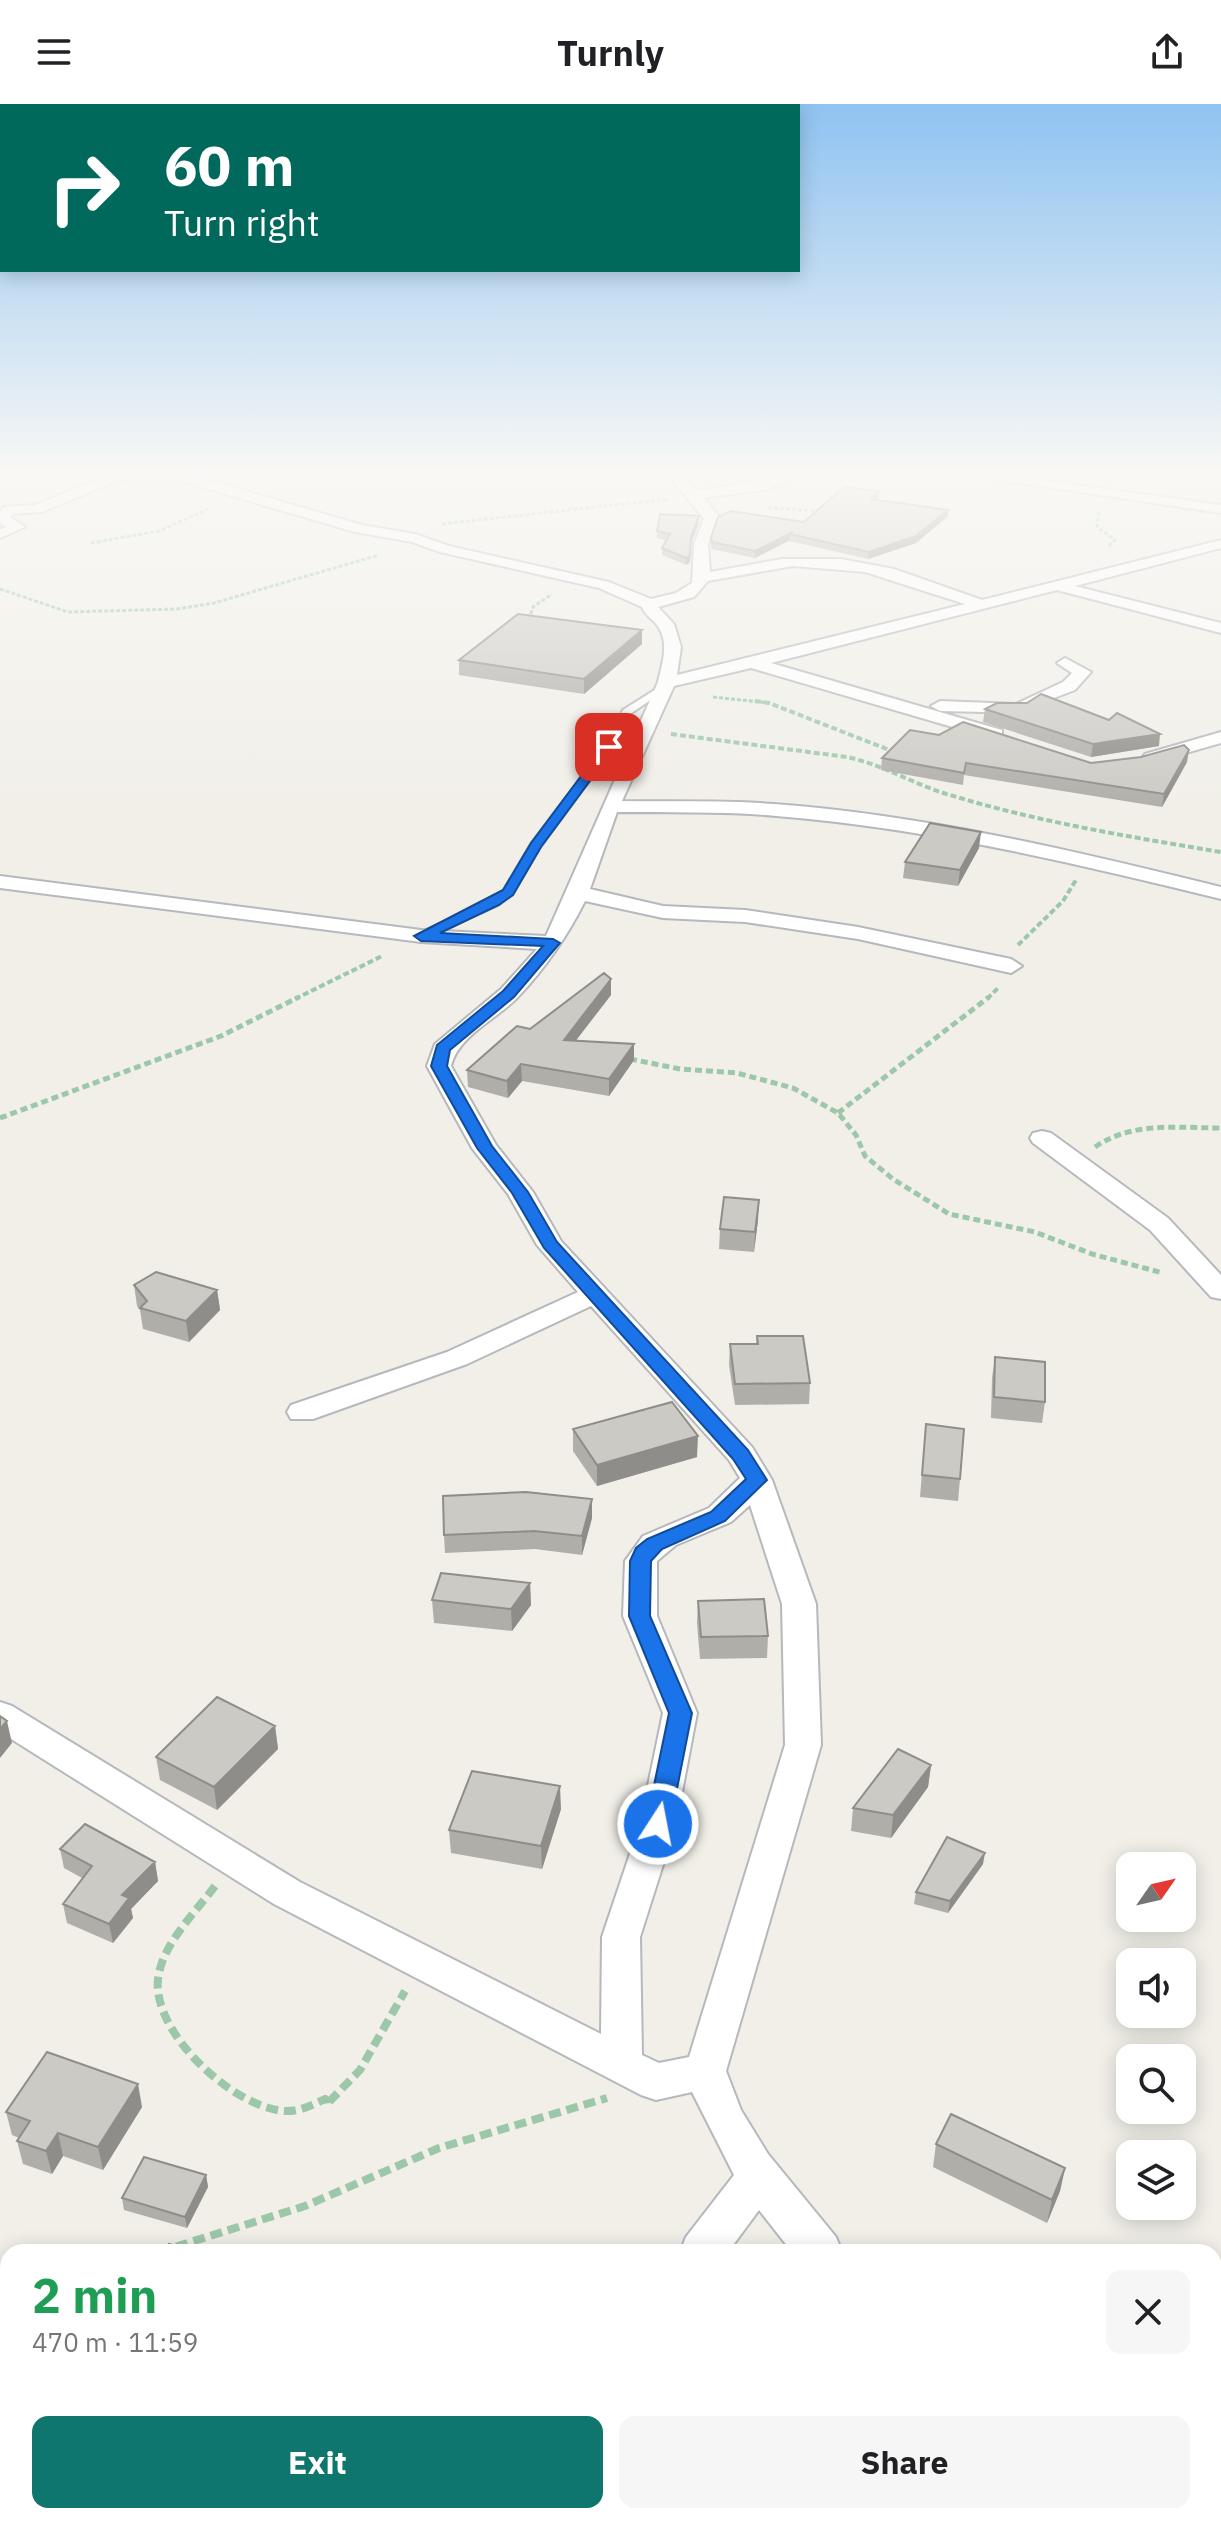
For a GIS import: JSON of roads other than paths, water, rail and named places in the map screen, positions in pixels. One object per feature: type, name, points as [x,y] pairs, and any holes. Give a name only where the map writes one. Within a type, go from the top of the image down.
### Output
[{"type":"street","points":[[609,587],[649,604],[682,597],[698,587]]},
{"type":"street","points":[[933,587],[979,604]]},
{"type":"street","points":[[664,688],[748,662],[1046,587]]},
{"type":"street","points":[[1062,587],[1221,628]]},
{"type":"street","points":[[649,604],[652,613],[666,624],[673,647],[664,688],[610,806],[578,893],[553,943],[509,994],[443,1049],[439,1066],[485,1148],[520,1192],[550,1245],[741,1454],[757,1480],[799,1604],[803,1745],[705,2071],[719,2115],[758,2177],[813,2244]]},
{"type":"street","points":[[748,662],[875,699],[1020,709],[1032,700],[1069,686],[1083,672],[1065,663]]},
{"type":"street","points":[[899,703],[1021,741]]},
{"type":"street","points":[[1130,762],[1221,737]]},
{"type":"street","points":[[610,806],[795,811],[918,827],[1221,893]]},
{"type":"street","points":[[0,882],[421,936],[553,943]]},
{"type":"street","points":[[578,893],[663,912],[745,916],[858,933],[1011,966]]},
{"type":"street","points":[[1042,1138],[1159,1224],[1220,1290]]},
{"type":"street","points":[[302,1412],[457,1358],[595,1294]]},
{"type":"street","points":[[622,2065],[621,1937],[658,1824],[680,1713],[640,1616],[641,1561],[643,1553],[655,1544],[718,1517],[757,1480]]},
{"type":"street","points":[[0,1715],[287,1893],[622,2065],[656,2082],[705,2071]]},
{"type":"street","points":[[708,2244],[758,2177]]},
{"type":"lane","points":[[421,936],[494,903],[508,892],[535,846],[609,747],[626,712],[664,688]]}]
